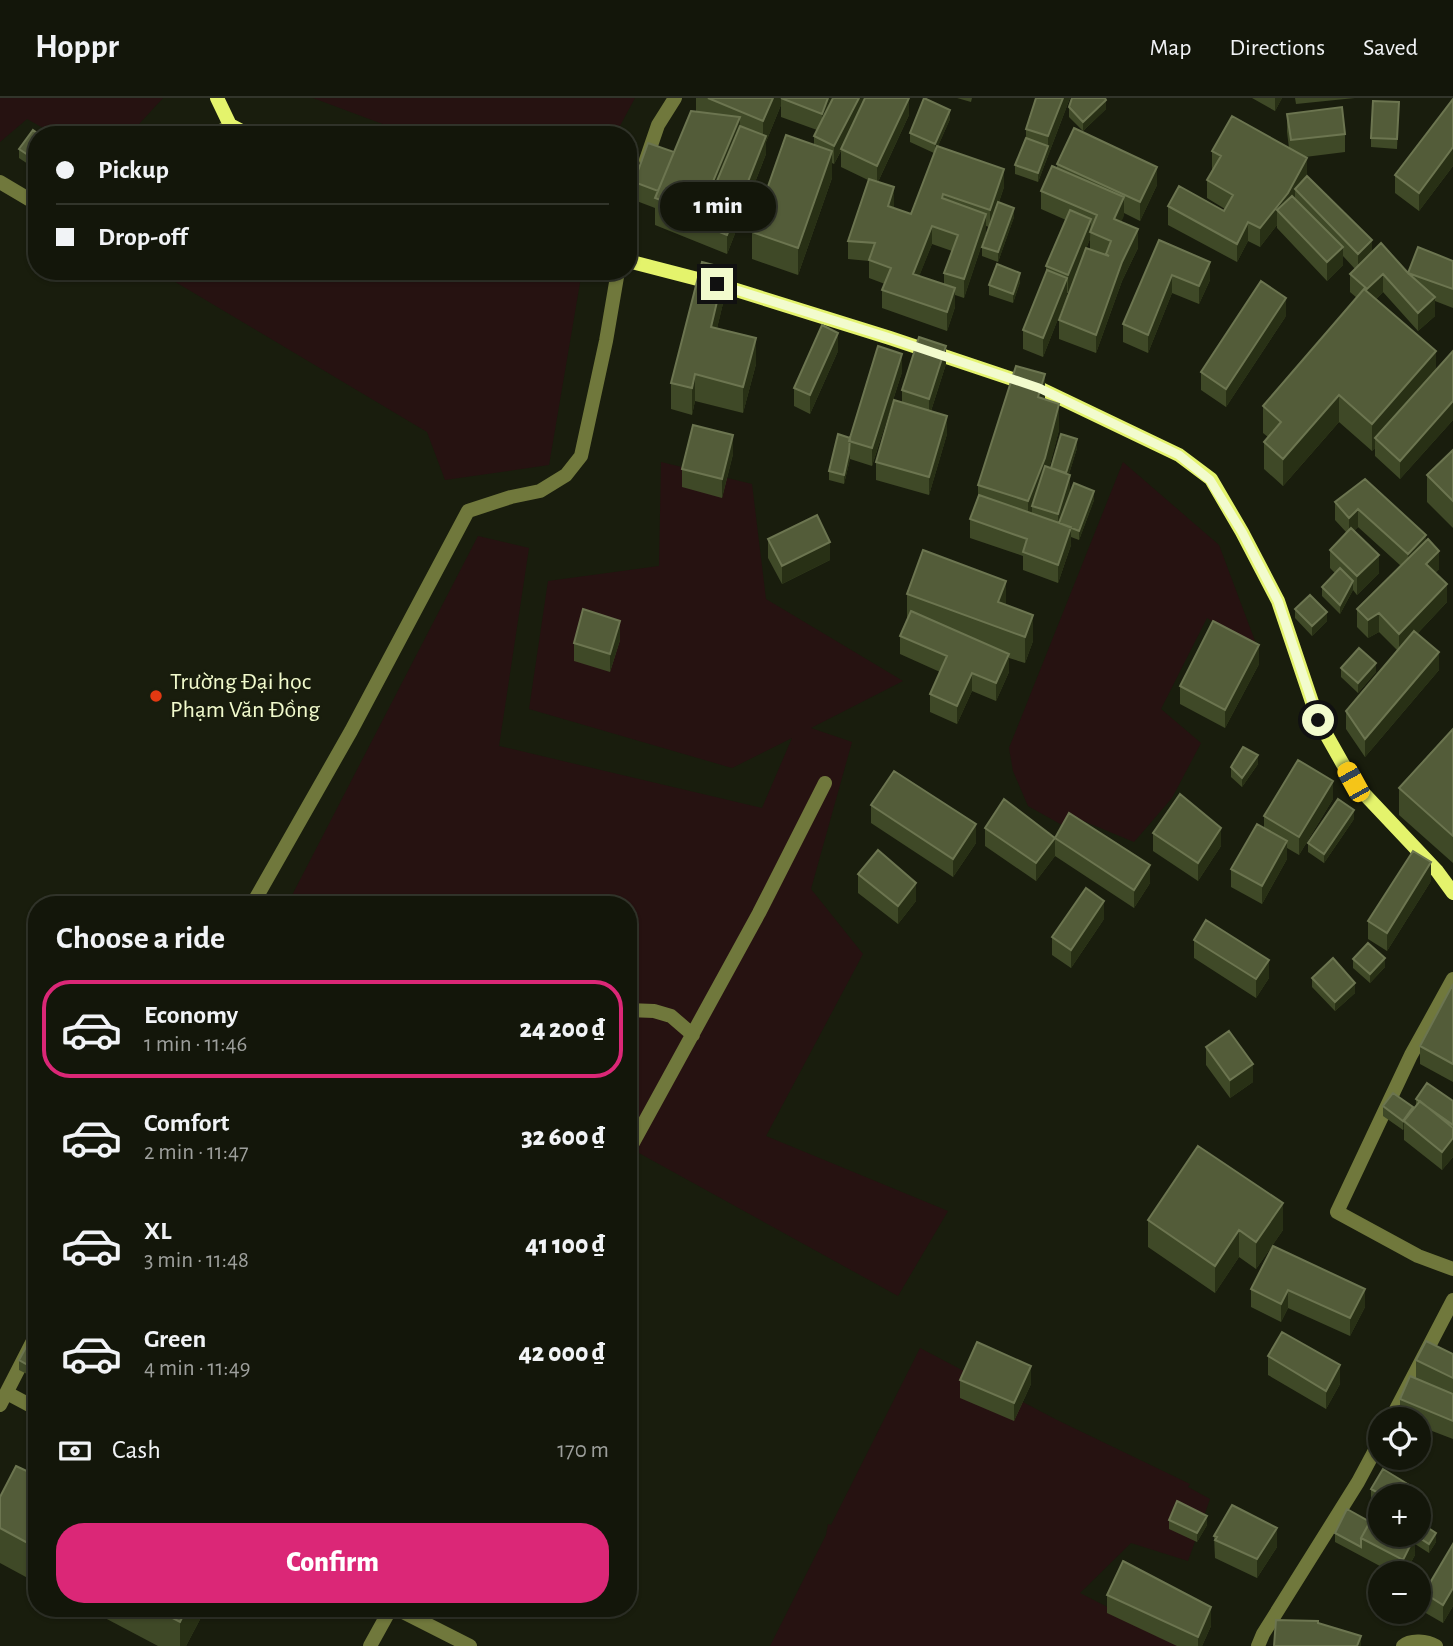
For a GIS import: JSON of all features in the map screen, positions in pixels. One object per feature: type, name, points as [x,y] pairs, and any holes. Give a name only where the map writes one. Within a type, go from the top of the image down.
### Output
[{"type":"street","points":[[217,98],[230,125]]},
{"type":"street","points":[[637,184],[658,125],[675,98]]},
{"type":"street","points":[[0,182],[28,199]]},
{"type":"street","points":[[637,263],[717,284],[877,333],[1039,388],[1179,455],[1210,480],[1242,532],[1278,601],[1318,720],[1353,782],[1437,871],[1453,893]]},
{"type":"street","points":[[257,896],[351,731],[468,511],[540,491],[566,475],[581,456],[616,280]]},
{"type":"street","points":[[637,1136],[759,913],[825,783]]},
{"type":"street","points":[[1453,979],[1411,1055],[1337,1212],[1418,1256],[1453,1269]]},
{"type":"street","points":[[637,1010],[654,1011],[671,1016],[693,1035]]},
{"type":"street","points":[[1397,1407],[1453,1300]]},
{"type":"street","points":[[28,1352],[4,1399],[28,1406]]},
{"type":"street","points":[[1258,1646],[1368,1463]]},
{"type":"street","points":[[370,1646],[388,1617]]},
{"type":"street","points":[[411,1617],[470,1646]]},
{"type":"street","points":[[1402,1646],[1406,1643],[1428,1642],[1436,1646]]},
{"type":"shaded area","points":[[0,98],[163,98],[137,126],[40,126],[27,119],[0,142]]},
{"type":"shaded area","points":[[313,98],[635,98],[620,126],[388,126]]},
{"type":"shaded area","points":[[172,280],[580,280],[549,465],[445,480],[427,432]]},
{"type":"shaded area","points":[[661,462],[752,484],[766,599],[903,681],[811,728],[852,742],[811,889],[863,954],[766,1136],[948,1211],[898,1296],[637,1152],[637,896],[292,896],[478,536],[529,548],[499,746],[762,808],[792,738],[732,768],[529,709],[548,581],[659,566]]},
{"type":"shaded area","points":[[1123,462],[1219,545],[1258,649],[1207,618],[1161,709],[1201,743],[1172,798],[1134,842],[1076,818],[1062,825],[1028,806],[1013,771],[1009,748]]},
{"type":"shaded area","points":[[920,1348],[1057,1420],[1190,1484],[1188,1487],[1210,1499],[1188,1561],[1131,1543],[1080,1593],[1183,1646],[770,1646],[826,1535],[828,1524],[831,1525]]},
{"type":"building","points":[[708,98],[773,98],[763,121]]},
{"type":"building","points":[[781,98],[828,98],[822,114]]},
{"type":"building","points":[[833,98],[859,98],[834,146],[814,136]]},
{"type":"building","points":[[865,98],[909,98],[877,166],[841,149]]},
{"type":"building","points":[[924,98],[950,110],[935,144],[910,133]]},
{"type":"building","points":[[1036,98],[1063,98],[1048,136],[1026,129]]},
{"type":"building","points":[[1072,98],[1106,100],[1083,122],[1069,107]]},
{"type":"building","points":[[1453,99],[1453,147],[1419,193],[1395,175]]},
{"type":"building","points":[[1373,101],[1399,102],[1397,139],[1371,138]]},
{"type":"building","points":[[1342,107],[1345,134],[1291,140],[1287,114]]},
{"type":"building","points":[[691,111],[740,117],[699,215],[655,198]]},
{"type":"building","points":[[1232,116],[1307,158],[1288,193],[1260,228],[1248,222],[1237,244],[1168,206],[1179,186],[1224,211],[1233,195],[1207,180],[1221,156],[1212,151]]},
{"type":"building","points":[[740,126],[766,136],[727,235],[699,224]]},
{"type":"building","points":[[1074,128],[1157,167],[1140,202],[1057,164]]},
{"type":"building","points":[[786,135],[832,151],[798,248],[752,232]]},
{"type":"building","points":[[28,137],[28,155],[19,149]]},
{"type":"building","points":[[1026,138],[1048,146],[1038,173],[1015,165]]},
{"type":"building","points":[[648,143],[674,152],[658,191],[637,183],[637,174]]},
{"type":"building","points":[[937,146],[1004,169],[990,210],[943,194],[942,198],[986,214],[964,279],[944,273],[958,235],[932,226],[913,274],[955,288],[947,312],[882,290],[891,268],[869,260],[875,243],[848,241],[869,179],[894,187],[888,206],[911,214]]},
{"type":"building","points":[[1052,166],[1124,197],[1114,219],[1138,229],[1122,262],[1096,335],[1059,320],[1086,248],[1109,256],[1106,254],[1111,241],[1090,232],[1097,215],[1041,191]]},
{"type":"building","points":[[1307,176],[1372,240],[1358,254],[1295,189]]},
{"type":"building","points":[[1292,196],[1343,247],[1327,262],[1277,210]]},
{"type":"building","points":[[998,202],[1014,208],[998,252],[982,247]]},
{"type":"building","points":[[1070,210],[1091,219],[1068,275],[1046,266]]},
{"type":"building","points":[[1159,240],[1210,262],[1199,286],[1172,275],[1148,335],[1123,324]]},
{"type":"building","points":[[1381,243],[1408,273],[1435,297],[1418,313],[1383,274],[1367,289],[1350,274]]},
{"type":"building","points":[[1418,247],[1453,261],[1453,289],[1408,273]]},
{"type":"building","points":[[702,262],[725,268],[711,327],[756,338],[743,387],[695,374],[692,388],[671,383]]},
{"type":"building","points":[[997,264],[1020,273],[1013,294],[989,285]]},
{"type":"building","points":[[1047,270],[1067,278],[1043,338],[1023,330]]},
{"type":"building","points":[[1261,281],[1286,298],[1226,389],[1201,372]]},
{"type":"building","points":[[1364,289],[1436,351],[1372,424],[1339,395],[1283,459],[1264,442],[1281,422],[1263,406]]},
{"type":"building","points":[[822,325],[838,333],[810,395],[794,388]]},
{"type":"building","points":[[919,337],[946,346],[929,399],[902,390]]},
{"type":"building","points":[[878,346],[902,354],[872,448],[849,441]]},
{"type":"building","points":[[1453,351],[1453,401],[1400,461],[1375,438]]},
{"type":"building","points":[[1016,366],[1045,374],[1038,397],[1059,404],[1045,458],[1028,501],[978,485]]},
{"type":"building","points":[[894,400],[947,416],[929,477],[876,462]]},
{"type":"building","points":[[693,425],[733,435],[722,479],[682,469]]},
{"type":"building","points":[[838,434],[850,438],[844,475],[829,471]]},
{"type":"building","points":[[1061,434],[1077,439],[1066,473],[1051,468]]},
{"type":"building","points":[[1453,450],[1453,501],[1427,475]]},
{"type":"building","points":[[1045,466],[1070,475],[1058,514],[1032,506]]},
{"type":"building","points":[[1365,479],[1426,535],[1408,554],[1358,509],[1349,518],[1335,502]]},
{"type":"building","points":[[1074,483],[1094,491],[1079,531],[1059,523]]},
{"type":"building","points":[[979,495],[1071,527],[1058,565],[1023,552],[1027,539],[970,519]]},
{"type":"building","points":[[817,515],[830,542],[782,566],[768,539]]},
{"type":"building","points":[[1351,528],[1379,555],[1357,576],[1330,550]]},
{"type":"building","points":[[1428,539],[1439,551],[1426,564],[1447,584],[1399,634],[1379,613],[1368,620],[1357,609]]},
{"type":"building","points":[[923,550],[1006,581],[998,602],[1033,615],[1025,637],[907,594]]},
{"type":"building","points":[[1340,568],[1353,581],[1340,605],[1322,587]]},
{"type":"building","points":[[1310,595],[1327,612],[1312,626],[1295,609]]},
{"type":"building","points":[[583,609],[620,621],[610,654],[574,643]]},
{"type":"building","points":[[911,611],[1009,654],[996,683],[972,673],[957,706],[930,694],[947,656],[900,636]]},
{"type":"building","points":[[1213,621],[1259,645],[1225,710],[1180,686]]},
{"type":"building","points":[[1414,631],[1439,652],[1365,739],[1346,711]]},
{"type":"building","points":[[1359,648],[1376,663],[1358,683],[1341,668]]},
{"type":"building","points":[[1453,729],[1453,836],[1399,788]]},
{"type":"building","points":[[1243,747],[1258,755],[1242,778],[1231,767]]},
{"type":"building","points":[[1298,760],[1333,781],[1299,837],[1264,816]]},
{"type":"building","points":[[894,771],[976,824],[953,859],[871,805]]},
{"type":"building","points":[[1180,794],[1221,828],[1198,863],[1153,833]]},
{"type":"building","points":[[1004,799],[1055,838],[1036,863],[985,828]]},
{"type":"building","points":[[1338,799],[1354,810],[1324,854],[1308,843]]},
{"type":"building","points":[[1069,813],[1150,865],[1134,890],[1055,838]]},
{"type":"building","points":[[1257,824],[1287,841],[1262,886],[1231,869]]},
{"type":"building","points":[[878,850],[916,883],[898,906],[858,874]]},
{"type":"building","points":[[1413,851],[1431,862],[1387,933],[1368,921]]},
{"type":"building","points":[[1086,888],[1104,901],[1071,950],[1052,937]]},
{"type":"building","points":[[1206,920],[1269,960],[1256,979],[1194,940]]},
{"type":"building","points":[[1368,943],[1385,958],[1370,974],[1353,959]]},
{"type":"building","points":[[1333,958],[1355,983],[1335,1002],[1312,978]]},
{"type":"building","points":[[1453,984],[1453,1064],[1420,1046]]},
{"type":"building","points":[[1229,1031],[1253,1064],[1230,1080],[1206,1047]]},
{"type":"building","points":[[1427,1083],[1453,1101],[1453,1125],[1416,1099]]},
{"type":"building","points":[[1393,1093],[1413,1107],[1403,1121],[1383,1106]]},
{"type":"building","points":[[1420,1101],[1453,1128],[1453,1138],[1442,1152],[1404,1121]]},
{"type":"building","points":[[1198,1146],[1283,1203],[1256,1242],[1239,1230],[1215,1266],[1148,1220]]},
{"type":"building","points":[[1273,1246],[1365,1289],[1350,1318],[1288,1290],[1281,1304],[1251,1289]]},
{"type":"building","points":[[1282,1332],[1340,1365],[1326,1391],[1268,1356]]},
{"type":"building","points":[[1426,1341],[1453,1354],[1453,1378],[1416,1360]]},
{"type":"building","points":[[977,1342],[1031,1366],[1014,1403],[960,1380]]},
{"type":"building","points":[[28,1344],[28,1365],[19,1360]]},
{"type":"building","points":[[1410,1376],[1453,1394],[1453,1421],[1431,1412],[1431,1407],[1419,1407],[1400,1399]]},
{"type":"building","points":[[16,1466],[28,1472],[28,1543],[0,1528],[0,1497]]},
{"type":"building","points":[[1385,1470],[1408,1484],[1374,1484]]},
{"type":"building","points":[[1177,1501],[1207,1516],[1197,1533],[1169,1520]]},
{"type":"building","points":[[1232,1505],[1277,1528],[1257,1559],[1215,1540],[1217,1537],[1214,1536]]},
{"type":"building","points":[[1347,1509],[1368,1521],[1361,1538],[1361,1547],[1335,1533]]},
{"type":"building","points":[[1368,1525],[1368,1542],[1361,1538]]},
{"type":"building","points":[[1453,1544],[1453,1588],[1443,1605],[1431,1597],[1431,1581]]},
{"type":"building","points":[[1378,1547],[1410,1547],[1403,1560]]},
{"type":"building","points":[[1123,1561],[1211,1607],[1198,1637],[1107,1595]]},
{"type":"building","points":[[1276,1620],[1318,1621],[1361,1636],[1357,1646],[1274,1646]]},
{"type":"place","name":"Trường Đại học Phạm Văn Đồng","points":[[156,696]]},
{"type":"route","points":[[717,284],[1039,388],[1179,455],[1210,480],[1242,532],[1278,601],[1318,720]]}]
